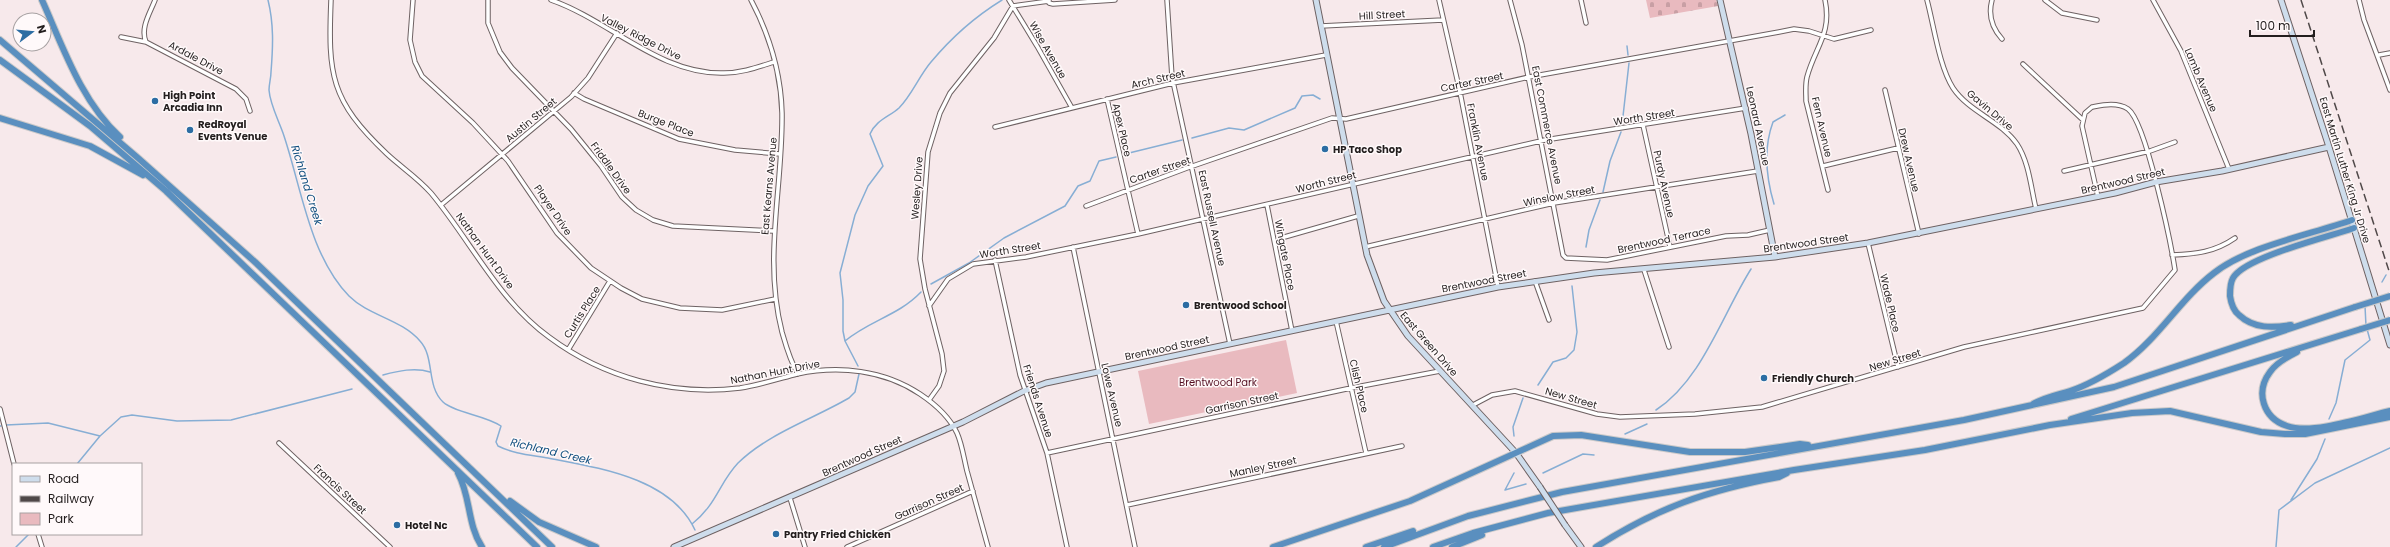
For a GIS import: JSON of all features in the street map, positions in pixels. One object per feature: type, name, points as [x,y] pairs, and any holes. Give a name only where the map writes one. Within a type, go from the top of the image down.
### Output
[{"type":"highway","points":[[42,0],[81,85],[109,125],[138,158]]},
{"type":"highway","points":[[0,40],[138,158],[291,296],[552,547]]},
{"type":"highway","points":[[0,60],[90,126],[218,239],[537,547]]},
{"type":"highway","points":[[0,118],[90,146],[154,181]]},
{"type":"highway","points":[[2029,407],[2042,399],[2087,384],[2124,362],[2150,341],[2204,282],[2224,266],[2248,254],[2352,220]]},
{"type":"highway","points":[[2304,323],[2269,328],[2251,324],[2238,315],[2231,302],[2230,290],[2233,278],[2243,268],[2258,260],[2354,228]]},
{"type":"highway","points":[[1384,547],[1468,516],[1576,489],[2029,407],[2114,387],[2304,323],[2390,296]]},
{"type":"highway","points":[[2050,425],[2390,320]]},
{"type":"highway","points":[[2312,345],[2284,359],[2270,371],[2261,393],[2264,406],[2272,417],[2287,426],[2309,428],[2390,411]]},
{"type":"highway","points":[[1433,547],[1516,521],[1598,504],[1794,470],[1925,450],[2050,425],[2132,413],[2170,411],[2261,432],[2285,434],[2305,434],[2390,417]]},
{"type":"highway","points":[[1273,547],[1326,528],[1378,514],[1516,453],[1544,439],[1560,435],[1587,436],[1690,452],[1745,452],[1800,444],[1818,445]]},
{"type":"highway","points":[[454,467],[466,491],[472,528],[482,547]]},
{"type":"highway","points":[[1596,547],[1655,513],[1686,500],[1734,486],[1780,477],[1794,470]]},
{"type":"highway","points":[[489,487],[538,522],[596,547]]},
{"type":"highway","points":[[1366,547],[1454,517],[1468,516]]},
{"type":"highway","points":[[1452,547],[1516,521]]},
{"type":"main road","name":"East Green Drive","points":[[1316,0],[1365,247],[1388,310],[1408,336],[1516,453],[1565,526],[1581,547]]},
{"type":"main road","name":"Leonard Avenue","points":[[1720,0],[1746,108],[1775,257]]},
{"type":"main road","name":"East Martin Luther King Jr Drive","points":[[2281,0],[2329,147],[2390,345]]},
{"type":"main road","name":"Brentwood Street","points":[[674,547],[790,498],[953,426],[1024,391],[1046,383],[1498,287],[1594,273],[1644,270],[1775,257],[1868,243],[2098,197],[2156,182],[2230,169],[2329,147]]},
{"type":"street","points":[[146,42],[144,36],[145,24],[155,0]]},
{"type":"street","name":"Nathan Hunt Drive","points":[[331,0],[330,62],[334,80],[349,112],[370,138],[427,188],[510,300],[535,326],[568,350],[599,367],[629,378],[675,389],[703,390],[741,388],[798,374],[840,370],[865,372],[897,382],[929,400],[940,409],[958,434],[988,547]]},
{"type":"street","name":"Player Drive","points":[[413,0],[410,40],[419,71],[426,81],[473,123],[502,155],[522,180],[548,220],[581,260],[610,281],[642,299],[698,310],[722,310],[775,299]]},
{"type":"street","name":"Friddle Drive","points":[[488,0],[488,24],[500,52],[512,68],[592,153],[622,197],[644,216],[673,226],[773,231]]},
{"type":"street","name":"Valley Ridge Drive","points":[[551,0],[672,62],[705,72],[736,72],[774,62]]},
{"type":"street","name":"East Kearns Avenue","points":[[751,0],[764,27],[774,62],[782,113],[773,231],[775,299],[786,346],[798,374]]},
{"type":"street","name":"Wise Avenue","points":[[1009,0],[1072,108]]},
{"type":"street","points":[[1013,6],[1049,0],[1053,4],[1115,0]]},
{"type":"street","name":"East Russell Avenue","points":[[1167,0],[1173,83],[1193,167],[1230,344]]},
{"type":"street","name":"Franklin Avenue","points":[[1439,0],[1460,92],[1498,287]]},
{"type":"street","name":"East Commerce Avenue","points":[[1510,0],[1529,77],[1563,255]]},
{"type":"street","points":[[1581,0],[1586,23]]},
{"type":"street","name":"Fern Avenue","points":[[1825,0],[1827,21],[1825,36],[1810,69],[1806,88],[1806,101],[1828,190]]},
{"type":"street","name":"Gavin Drive","points":[[1927,0],[1947,75],[1954,88],[1966,102],[2002,130],[2017,145],[2028,175],[2036,209]]},
{"type":"street","points":[[1992,0],[1991,18],[1994,29],[2002,39]]},
{"type":"street","points":[[2045,0],[2062,13],[2097,20]]},
{"type":"street","name":"Lamb Avenue","points":[[2153,0],[2181,51],[2230,169]]},
{"type":"street","points":[[2359,0],[2364,20],[2379,55],[2390,90]]},
{"type":"street","name":"Wesley Drive","points":[[929,400],[939,386],[944,371],[921,270],[920,247],[925,167],[932,136],[950,92],[994,38],[1013,6]]},
{"type":"street","name":"Hill Street","points":[[1321,26],[1443,20]]},
{"type":"street","name":"Carter Street","points":[[1086,206],[1332,118],[1339,119],[1529,77],[1731,42],[1794,29],[1834,39],[1871,30]]},
{"type":"street","name":"Austin Street","points":[[441,205],[574,93],[588,78],[617,33]]},
{"type":"street","name":"Ardale Drive","points":[[121,37],[146,42],[239,91],[246,99],[250,111]]},
{"type":"street","points":[[2379,55],[2390,53]]},
{"type":"street","name":"Arch Street","points":[[995,127],[1173,83],[1326,55]]},
{"type":"street","points":[[2023,64],[2083,120]]},
{"type":"street","name":"Drew Avenue","points":[[1885,90],[1918,234]]},
{"type":"street","name":"Burge Place","points":[[574,93],[584,99],[679,139],[734,150],[780,154]]},
{"type":"street","name":"Apex Place","points":[[1107,99],[1138,234]]},
{"type":"street","points":[[2098,197],[2092,164],[2082,126],[2083,120],[2085,113],[2092,107],[2106,104],[2119,106],[2128,110],[2147,151],[2156,182],[2172,256],[2221,248],[2235,238]]},
{"type":"street","name":"Worth Street","points":[[929,306],[941,288],[958,272],[973,264],[1138,234],[1541,140],[1746,108]]},
{"type":"street","name":"Purdy Avenue","points":[[1644,125],[1670,246]]},
{"type":"street","points":[[2064,171],[2147,151],[2175,142]]},
{"type":"street","points":[[1823,166],[1898,148]]},
{"type":"street","name":"Winslow Street","points":[[1365,247],[1554,203],[1758,171]]},
{"type":"street","name":"Wingate Place","points":[[1267,205],[1292,331]]},
{"type":"street","points":[[1281,238],[1358,216]]},
{"type":"street","name":"Brentwood Terrace","points":[[1563,255],[1572,260],[1607,260],[1670,246],[1738,234],[1748,236],[1770,230]]},
{"type":"street","name":"Wade Place","points":[[1868,243],[1898,367]]},
{"type":"street","name":"Lowe Avenue","points":[[1073,247],[1098,372],[1114,439],[1135,547]]},
{"type":"street","name":"New Street","points":[[1473,405],[1492,395],[1514,390],[1597,414],[1620,417],[1714,413],[1762,407],[1964,347],[2143,308],[2175,270],[2172,256]]},
{"type":"street","name":"Friends Avenue","points":[[995,260],[1024,391],[1047,453],[1067,547]]},
{"type":"street","points":[[1644,270],[1669,347]]},
{"type":"street","name":"Curtis Place","points":[[568,350],[610,281]]},
{"type":"street","points":[[1535,281],[1549,320]]},
{"type":"street","name":"Clish Place","points":[[1336,321],[1366,453]]},
{"type":"street","name":"Garrison Street","points":[[1047,453],[1351,388],[1440,371]]},
{"type":"street","points":[[0,409],[14,463]]},
{"type":"street","name":"Francis Street","points":[[280,443],[390,547]]},
{"type":"street","name":"Manley Street","points":[[1127,505],[1402,446]]},
{"type":"street","name":"Garrison Street","points":[[847,547],[973,491]]},
{"type":"street","points":[[790,498],[806,547]]},
{"type":"street","points":[[38,535],[42,547]]},
{"type":"green space","points":[[1646,0],[1716,0],[1718,6],[1650,18]]},
{"type":"green space","name":"Brentwood Park","points":[[1286,340],[1297,393],[1149,424],[1138,371]]},
{"type":"waterway","name":"Richland Creek","points":[[268,0],[272,36],[272,63],[269,90],[271,101],[283,133],[315,240],[324,261],[335,279],[357,303],[404,328],[420,341],[428,355],[434,388],[443,402],[448,406],[462,412],[487,419],[501,426],[496,442],[498,446],[516,453],[589,466],[632,478],[669,498],[684,512],[695,530]]},
{"type":"waterway","points":[[858,366],[845,341],[843,331],[843,300],[840,273],[855,215],[868,186],[883,166],[870,134],[879,122],[904,103],[927,67],[947,44],[973,20],[1002,0]]},
{"type":"waterway","points":[[1627,46],[1628,55]]},
{"type":"waterway","points":[[1622,125],[1629,63]]},
{"type":"waterway","points":[[1192,138],[1229,128],[1244,130],[1295,108],[1302,96],[1313,95],[1320,99]]},
{"type":"waterway","points":[[1774,204],[1769,184],[1767,163],[1768,142],[1773,122],[1785,115]]},
{"type":"waterway","points":[[1603,192],[1610,161],[1621,132]]},
{"type":"waterway","points":[[1125,154],[1182,140]]},
{"type":"waterway","points":[[931,284],[969,263],[1004,238],[1065,206],[1078,186],[1090,181],[1099,161],[1116,157]]},
{"type":"waterway","points":[[1586,247],[1589,230],[1600,200]]},
{"type":"waterway","points":[[1656,410],[1672,397],[1686,382],[1699,364],[1751,269]]},
{"type":"waterway","points":[[2382,282],[2386,275]]},
{"type":"waterway","points":[[1538,385],[1553,362],[1566,358],[1574,350],[1577,332],[1572,286]]},
{"type":"waterway","points":[[845,341],[864,328],[903,307],[921,292]]},
{"type":"waterway","points":[[2365,306],[2366,326]]},
{"type":"waterway","points":[[2329,419],[2336,403],[2345,360],[2370,340],[2367,329]]},
{"type":"waterway","points":[[383,375],[412,370],[430,372]]},
{"type":"waterway","points":[[692,524],[707,509],[726,478],[738,463],[750,452],[777,435],[849,398],[855,392],[859,374]]},
{"type":"waterway","points":[[78,463],[100,436],[121,417],[132,415],[177,421],[231,420],[352,389]]},
{"type":"waterway","points":[[1514,436],[1513,427],[1523,398]]},
{"type":"waterway","points":[[6,425],[48,423],[100,436]]},
{"type":"waterway","points":[[1625,434],[1647,424]]},
{"type":"waterway","points":[[2291,500],[2317,459],[2325,439]]},
{"type":"waterway","points":[[2276,547],[2279,510],[2315,483],[2390,448]]},
{"type":"waterway","points":[[1543,473],[1583,454],[1594,455]]},
{"type":"waterway","points":[[1505,490],[1514,473]]},
{"type":"waterway","points":[[1505,490],[1526,484]]},
{"type":"waterway","points":[[16,547],[28,535]]},
{"type":"railway","points":[[2301,0],[2390,274]]},
{"type":"place","name":"High Point Arcadia Inn","points":[[155,101]]},
{"type":"place","name":"RedRoyal Events Venue","points":[[190,130]]},
{"type":"place","name":"HP Taco Shop","points":[[1325,149]]},
{"type":"place","name":"Brentwood School","points":[[1186,305]]},
{"type":"place","name":"Friendly Church","points":[[1764,378]]},
{"type":"place","name":"Hotel Nc","points":[[397,525]]},
{"type":"place","name":"Pantry Fried Chicken","points":[[776,534]]}]
